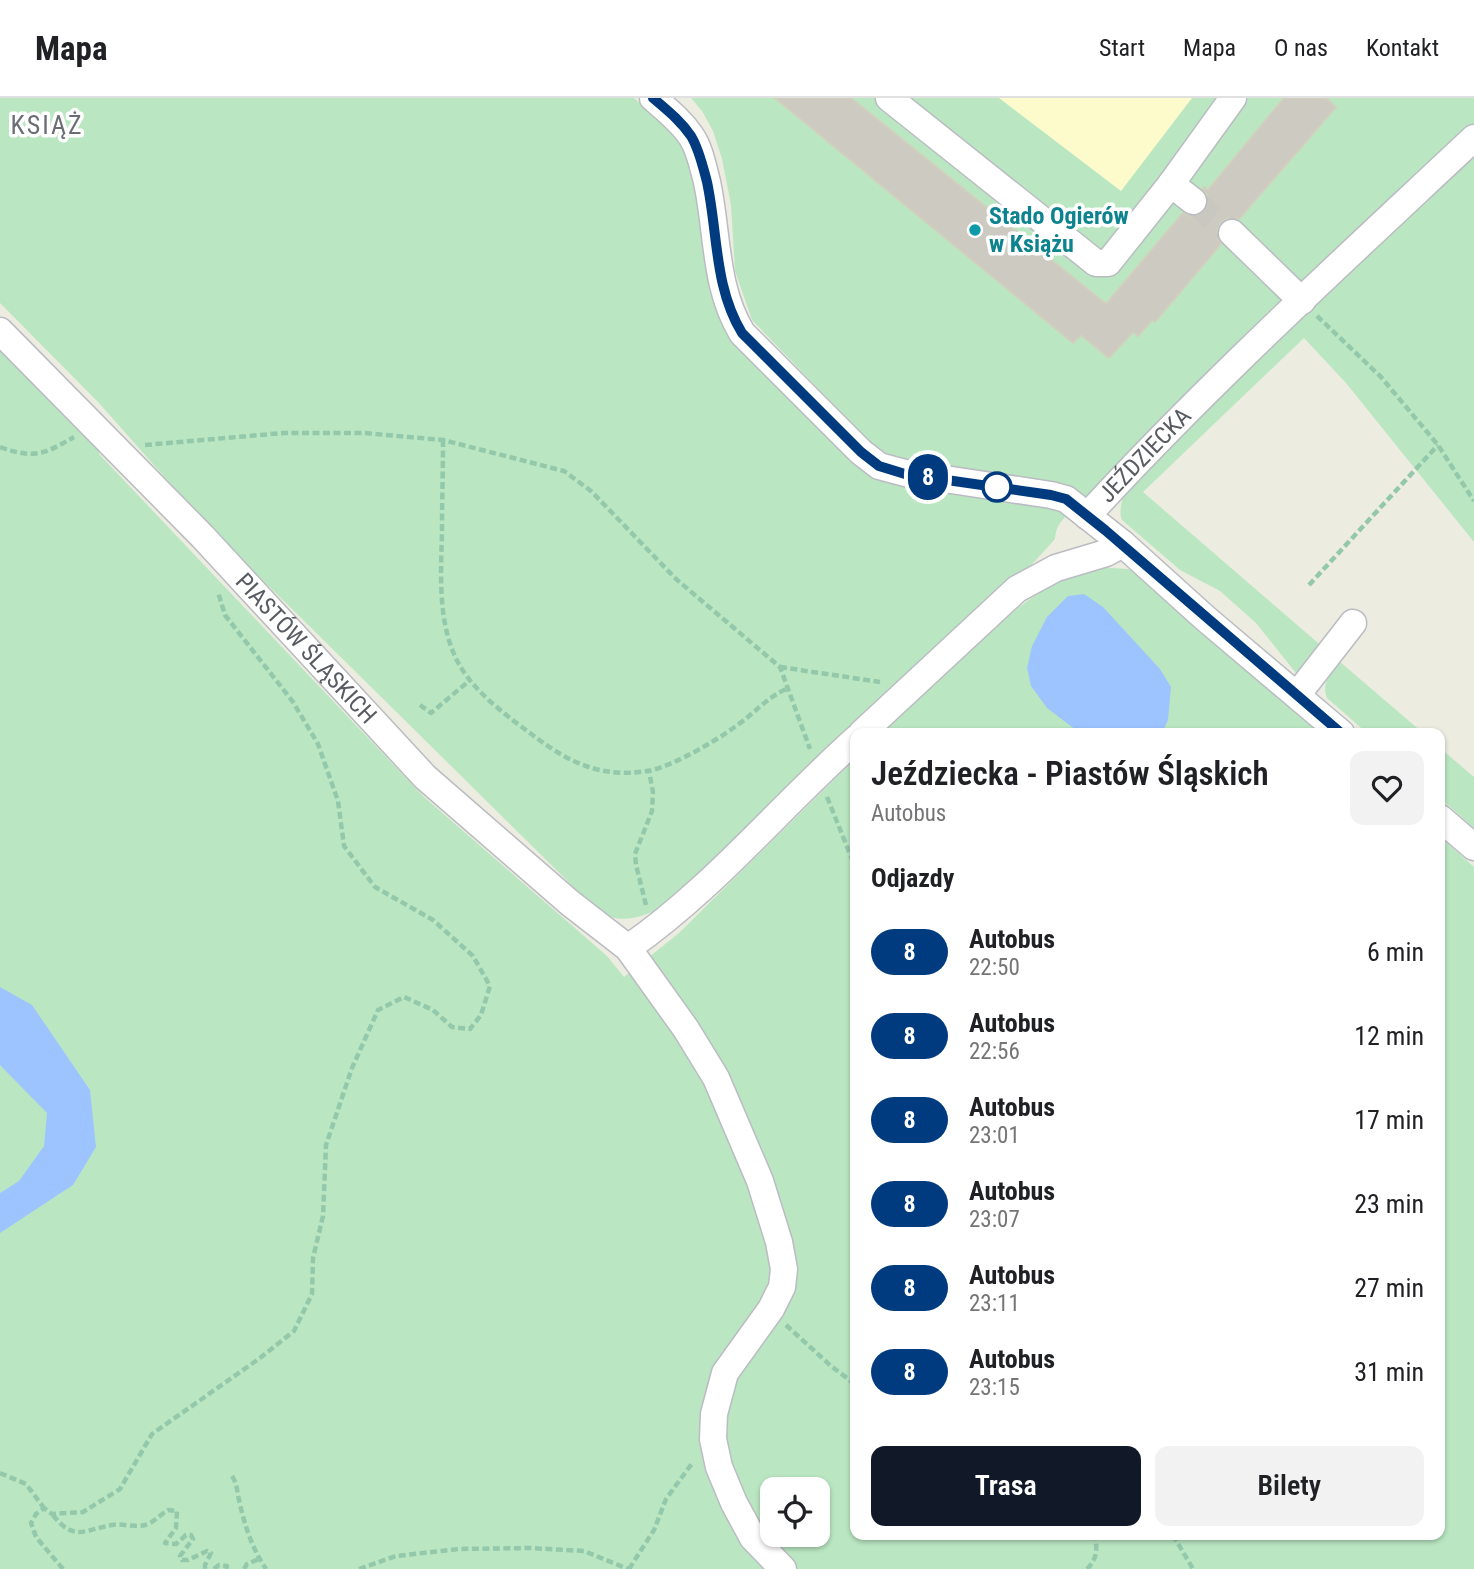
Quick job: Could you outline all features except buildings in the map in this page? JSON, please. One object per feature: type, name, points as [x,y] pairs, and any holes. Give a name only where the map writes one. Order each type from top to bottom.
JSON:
[{"type":"street","name":"JEŹDZIECKA","points":[[653,98],[677,118],[692,138],[702,163],[710,196],[724,297],[730,314],[742,333],[861,452],[879,466],[905,474],[1066,499],[1087,516],[1118,481],[1302,300],[1474,138]]},
{"type":"street","points":[[889,98],[1096,263],[1108,263],[1171,184],[1233,98]]},
{"type":"street","points":[[1171,184],[1193,201]]},
{"type":"street","points":[[1232,233],[1302,300]]},
{"type":"street","name":"PIASTÓW ŚLĄSKICH","points":[[0,331],[203,537],[425,777],[570,902],[628,948],[686,1029],[716,1078],[760,1181],[779,1242],[784,1269],[782,1287],[771,1309],[725,1373],[714,1414],[713,1439],[719,1467],[734,1503],[753,1538],[783,1569]]},
{"type":"street","points":[[1087,516],[1335,728]]},
{"type":"street","points":[[868,728],[1017,589],[1056,568],[1106,553],[1123,544]]},
{"type":"street","points":[[1297,695],[1353,623]]},
{"type":"street","points":[[628,948],[654,930],[699,891],[850,744]]},
{"type":"street","points":[[1445,822],[1474,847]]},
{"type":"path","points":[[1302,300],[1381,377],[1438,445],[1474,501]]},
{"type":"path","points":[[0,447],[23,455],[40,455],[50,452],[92,426]]},
{"type":"path","points":[[121,453],[143,446],[283,433],[364,433],[443,440],[564,471],[591,491],[676,579],[780,667],[850,854]]},
{"type":"path","points":[[443,440],[441,589],[451,645],[460,666],[470,680],[511,717],[563,757],[604,772],[649,771],[706,745],[750,716],[767,698],[788,688]]},
{"type":"path","points":[[1309,585],[1438,445]]},
{"type":"path","points":[[52,1514],[83,1512],[120,1489],[152,1434],[294,1331],[312,1294],[313,1258],[323,1216],[326,1145],[352,1068],[378,1010],[404,997],[433,1010],[452,1027],[470,1029],[481,1015],[490,986],[473,956],[433,920],[375,887],[344,846],[338,801],[318,744],[293,702],[225,615],[218,589]]},
{"type":"path","points":[[780,667],[913,687]]},
{"type":"path","points":[[420,705],[431,713],[470,680]]},
{"type":"path","points":[[649,771],[653,792],[652,811],[638,844],[636,866],[647,914],[654,930]]},
{"type":"path","points":[[771,1309],[811,1349],[850,1380]]},
{"type":"path","points":[[359,1569],[396,1556],[459,1549],[530,1548],[584,1551],[629,1569],[654,1530],[666,1499],[713,1439]]},
{"type":"path","points":[[0,1473],[26,1484],[62,1527],[73,1532],[113,1525],[146,1525],[168,1510],[177,1511],[176,1528],[165,1543],[176,1544],[186,1535],[191,1535],[193,1539],[180,1556],[182,1560],[188,1560],[207,1551],[211,1553],[205,1569]]},
{"type":"path","points":[[232,1476],[237,1484],[249,1536],[266,1569]]},
{"type":"path","points":[[44,1508],[36,1514],[31,1523],[36,1537],[64,1569]]},
{"type":"path","points":[[1087,1569],[1097,1551],[1096,1540]]},
{"type":"path","points":[[1176,1540],[1192,1569]]},
{"type":"path","points":[[244,1569],[247,1564],[259,1559]]},
{"type":"path","points":[[214,1569],[219,1565],[227,1566],[226,1569]]},
{"type":"green space","points":[[0,98],[634,98],[677,136],[690,157],[714,293],[861,464],[1045,503],[1071,512],[1060,524],[1055,539],[1036,560],[856,728],[850,728],[850,734],[668,904],[634,918],[617,918],[599,912],[206,524],[99,403],[0,303]]},
{"type":"green space","points":[[691,98],[1474,98],[1474,126],[1090,502],[914,467],[881,454],[752,320],[735,271],[731,205],[722,159],[713,131]]},
{"type":"green space","points":[[1474,151],[1474,542],[1346,383],[1304,338],[1143,492],[1325,649],[1304,672],[1296,673],[1256,623],[1220,591],[1180,570],[1122,520],[1124,495],[1127,487]]},
{"type":"green space","points":[[0,344],[98,444],[99,454],[424,797],[607,956],[624,977],[679,933],[850,764],[850,1540],[1445,1540],[1445,841],[1474,867],[1474,1569],[0,1569]]},
{"type":"green space","points":[[1096,567],[1137,572],[1317,728],[887,728],[994,628],[1041,592],[1076,573]]},
{"type":"green space","points":[[1339,661],[1417,728],[1361,728],[1327,698],[1325,687]]},
{"type":"green space","points":[[1445,752],[1474,777],[1474,828],[1445,802]]},
{"type":"sand","points":[[999,98],[1192,98],[1121,191]]},
{"type":"water","points":[[1084,594],[1103,607],[1160,669],[1171,687],[1168,720],[1164,728],[1073,728],[1047,708],[1031,686],[1027,668],[1032,646],[1047,617],[1068,596]]},
{"type":"water","points":[[0,987],[32,1005],[90,1090],[96,1147],[73,1185],[0,1233],[0,1193],[19,1181],[44,1146],[47,1113],[0,1065]]},
{"type":"tunnel","points":[[1193,201],[1232,233]]},
{"type":"bus line","name":"8","points":[[653,98],[677,118],[692,138],[702,163],[710,196],[724,297],[730,314],[742,333],[861,452],[879,466],[905,474],[1066,499],[1123,544],[1205,618],[1335,728]]},
{"type":"place","name":"Stado Ogierów w Książu","points":[[975,230]]},
{"type":"district","name":"KSIĄŻ","points":[[47,125]]}]
